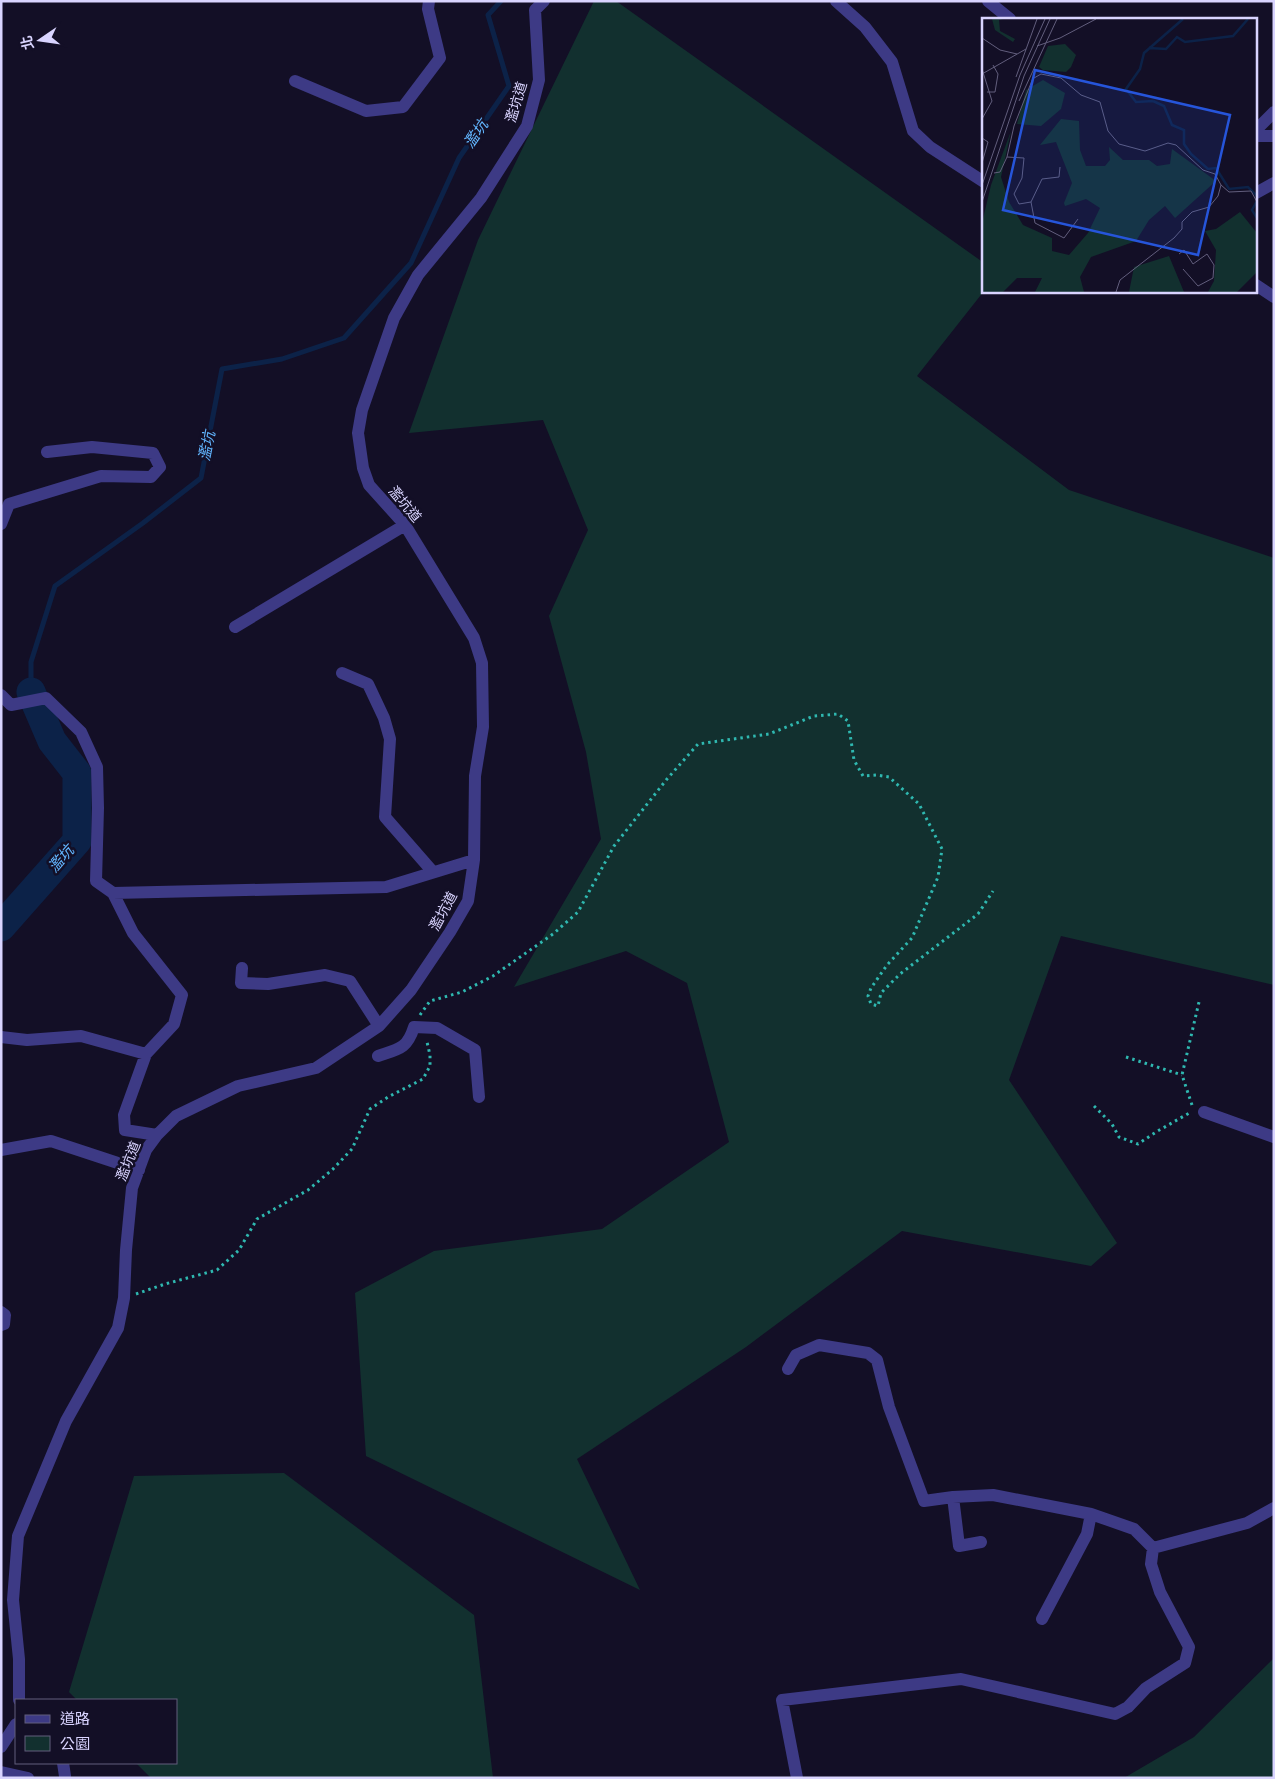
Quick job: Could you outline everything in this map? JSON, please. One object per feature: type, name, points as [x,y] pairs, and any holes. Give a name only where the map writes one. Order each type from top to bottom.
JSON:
[{"type":"street","points":[[295,81],[366,111],[403,107],[440,58],[428,9],[429,1]]},
{"type":"street","points":[[836,1],[865,27],[892,62],[913,131],[930,147],[982,181]]},
{"type":"street","points":[[988,1],[1009,18]]},
{"type":"street","name":"濫坑道","points":[[19,1699],[19,1659],[13,1600],[18,1536],[66,1421],[118,1328],[124,1298],[132,1188],[146,1150],[156,1135],[176,1116],[238,1086],[316,1068],[379,1026],[411,990],[450,932],[468,901],[474,860],[475,776],[484,727],[482,663],[474,638],[405,525],[369,485],[363,468],[358,434],[362,410],[394,318],[418,275],[481,198],[528,126],[539,80],[537,4]]},
{"type":"street","points":[[1274,112],[1258,128],[1259,136],[1274,136]]},
{"type":"street","points":[[1258,191],[1274,183]]},
{"type":"street","points":[[1258,286],[1274,298]]},
{"type":"street","points":[[1,524],[9,504],[101,476],[151,477],[160,467],[153,452],[92,447],[47,452]]},
{"type":"street","points":[[235,627],[405,525]]},
{"type":"street","points":[[342,673],[368,684],[384,718],[390,739],[385,817],[433,872]]},
{"type":"street","points":[[1,695],[11,705],[46,698],[81,732],[97,767],[96,881],[113,893],[133,933],[182,995],[174,1024],[146,1054],[124,1115],[125,1130],[156,1135]]},
{"type":"street","points":[[113,893],[386,887],[474,860]]},
{"type":"street","points":[[242,968],[241,983],[268,984],[324,975],[350,981],[379,1026]]},
{"type":"street","points":[[378,1056],[402,1048],[410,1040],[414,1027],[437,1028],[475,1050],[479,1097]]},
{"type":"street","points":[[1,1038],[27,1040],[81,1036],[146,1054]]},
{"type":"street","points":[[1204,1112],[1274,1137]]},
{"type":"street","points":[[1,1150],[51,1141],[139,1170]]},
{"type":"street","points":[[1,1312],[5,1315],[4,1324],[1,1325]]},
{"type":"street","points":[[788,1369],[796,1355],[819,1345],[868,1353],[877,1360],[889,1407],[924,1501],[993,1495],[1091,1514],[1134,1529],[1153,1548]]},
{"type":"street","points":[[953,1497],[959,1546],[981,1542]]},
{"type":"street","points":[[1153,1548],[1247,1523],[1274,1508]]},
{"type":"street","points":[[1042,1619],[1086,1534],[1091,1514]]},
{"type":"street","points":[[797,1778],[782,1700],[961,1679],[1115,1714],[1128,1707],[1146,1688],[1185,1663],[1189,1647],[1160,1592],[1151,1564],[1153,1548]]},
{"type":"street","points":[[1,1747],[15,1726]]},
{"type":"street","points":[[63,1764],[65,1776]]},
{"type":"street","points":[[1,1772],[28,1778]]},
{"type":"path","points":[[124,1298],[165,1284],[217,1270],[239,1250],[257,1219],[308,1190],[333,1169],[352,1149],[370,1109],[388,1097],[423,1079],[430,1066],[430,1055],[426,1038],[414,1027],[420,1014],[430,1001],[462,992],[493,976],[553,934],[578,912],[614,846],[667,778],[698,744],[769,734],[814,716],[838,714],[848,721],[854,760],[864,776],[877,775],[889,777],[919,804],[942,849],[938,876],[912,938],[887,966],[871,988],[868,996],[871,1004],[878,1006],[881,993],[900,974],[978,914],[993,891]]},
{"type":"path","points":[[1094,1106],[1112,1124],[1119,1137],[1138,1144],[1194,1111],[1182,1075],[1199,1002]]},
{"type":"path","points":[[1126,1057],[1182,1075]]},
{"type":"green space","points":[[594,1],[616,1],[982,262],[983,292],[917,376],[1069,490],[1274,558],[1274,985],[1061,936],[1009,1080],[1117,1243],[1091,1266],[902,1231],[746,1347],[577,1459],[640,1590],[366,1456],[355,1293],[434,1251],[602,1229],[729,1142],[687,983],[626,951],[514,987],[601,839],[586,752],[549,616],[588,530],[543,420],[409,433],[478,240]]},
{"type":"green space","points":[[284,1473],[474,1615],[493,1778],[151,1778],[137,1764],[178,1764],[178,1699],[76,1699],[69,1692],[134,1476]]},
{"type":"green space","points":[[1274,1658],[1274,1778],[1124,1778],[1194,1737]]},
{"type":"waterway","name":"濫坑","points":[[31,692],[31,662],[55,586],[143,523],[201,478],[222,369],[282,359],[344,338],[411,263],[459,158],[509,86],[488,15],[501,1]]},
{"type":"waterway","name":"濫坑","points":[[1,927],[77,841],[77,773],[52,741],[31,692]]}]
